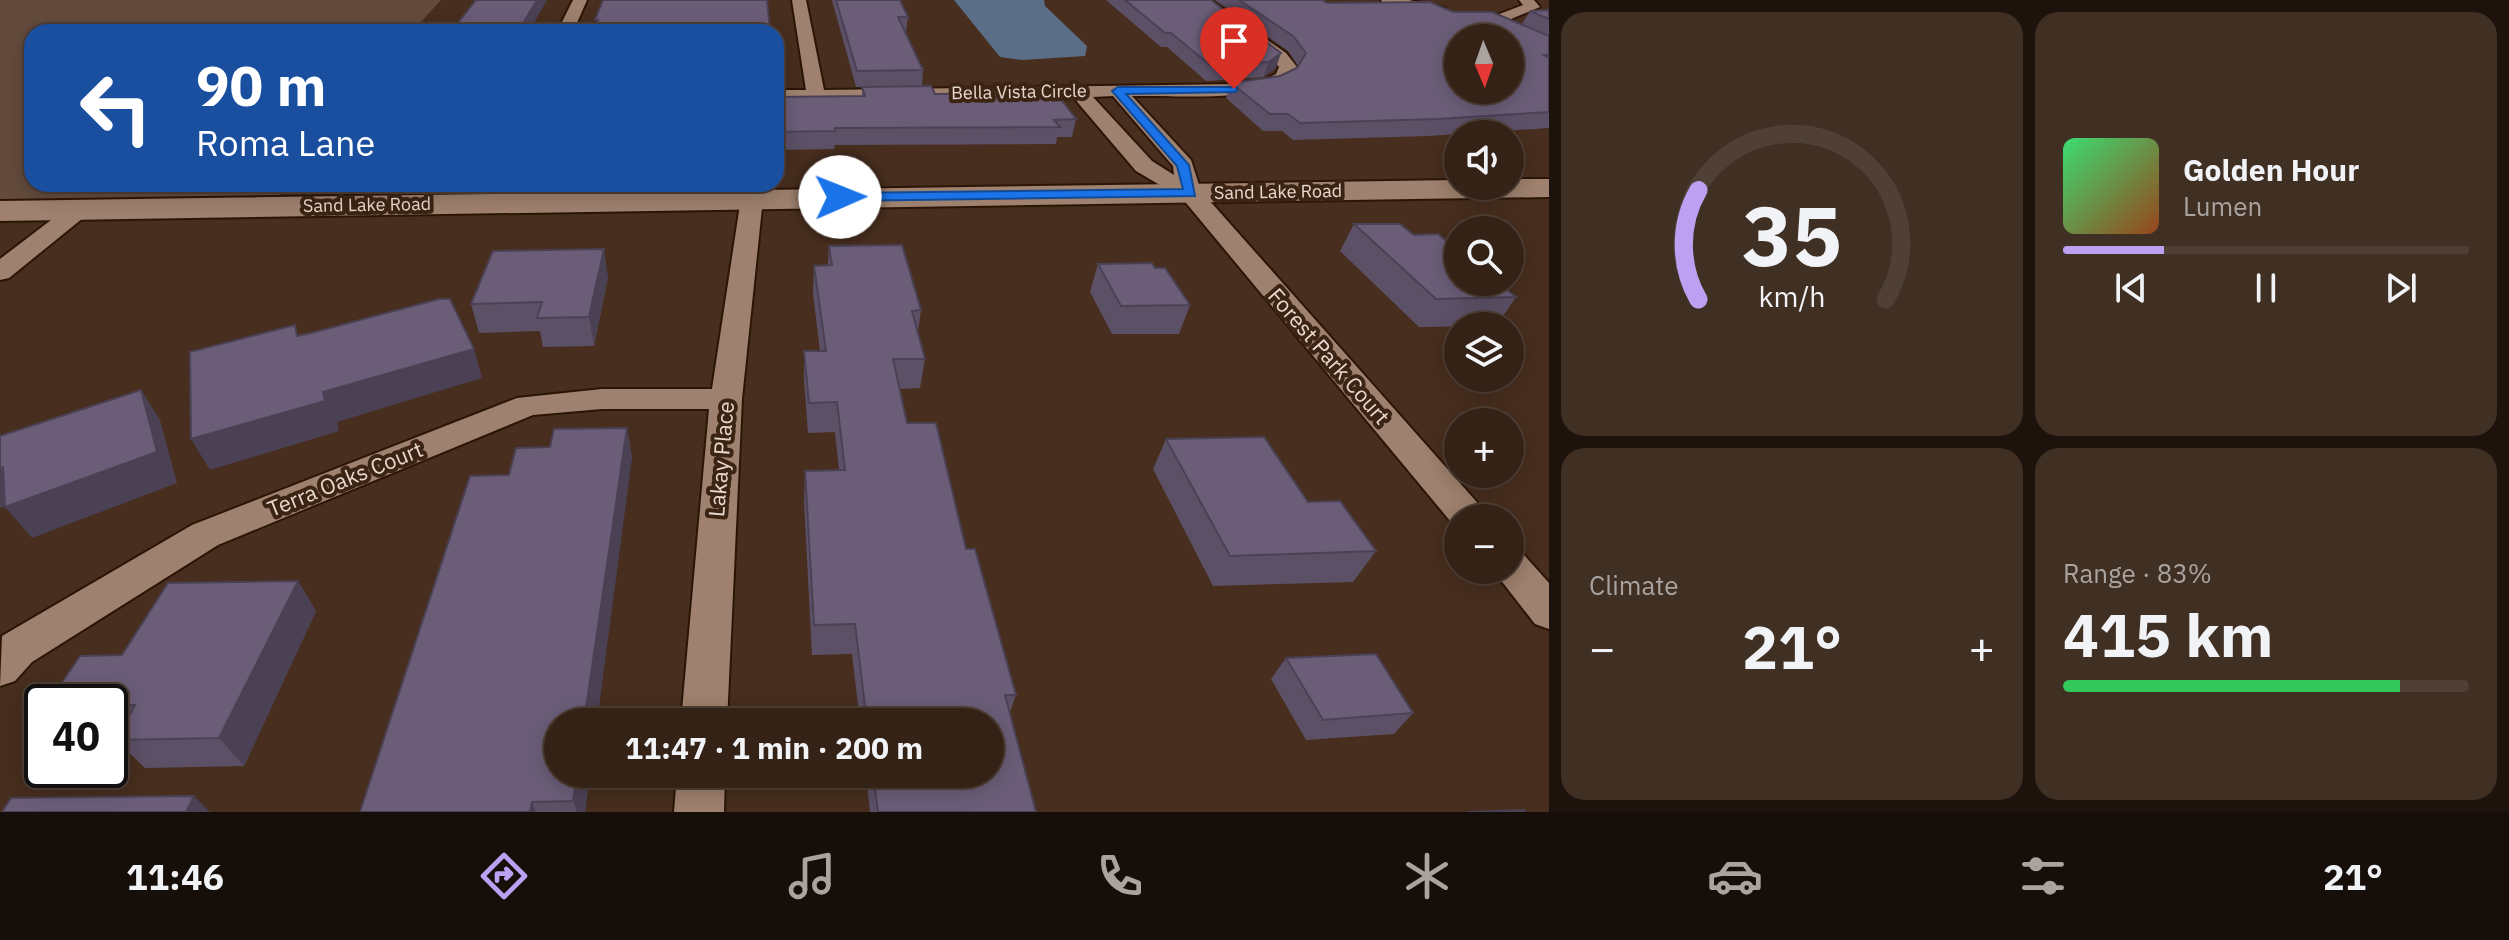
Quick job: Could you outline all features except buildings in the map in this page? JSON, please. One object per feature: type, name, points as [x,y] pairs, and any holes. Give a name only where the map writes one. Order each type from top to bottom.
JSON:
[{"type":"street","points":[[569,24],[580,0]]},
{"type":"street","points":[[799,0],[816,95]]},
{"type":"street","name":"Bella Vista Circle","points":[[784,96],[1234,89],[1268,85],[1284,77],[1288,67],[1280,57],[1201,0]]},
{"type":"street","points":[[1388,0],[1501,24]]},
{"type":"street","points":[[1494,21],[1533,7],[1526,0]]},
{"type":"street","points":[[1078,91],[1144,166],[1190,193]]},
{"type":"street","points":[[1118,91],[1183,165],[1190,193]]},
{"type":"street","points":[[1110,128],[1150,127]]},
{"type":"street","name":"Sand Lake Road","points":[[0,211],[1549,188]]},
{"type":"street","name":"Forest Park Court","points":[[1190,193],[1457,504]]},
{"type":"street","name":"Lakay Place","points":[[705,708],[726,399],[752,198]]},
{"type":"street","points":[[0,272],[80,209]]},
{"type":"street","name":"Terra Oaks Court","points":[[0,667],[17,649],[205,535],[528,405],[602,399],[726,399]]},
{"type":"street","points":[[1524,583],[1549,612]]},
{"type":"street","points":[[699,812],[700,788]]},
{"type":"shaded area","points":[[0,0],[441,0],[419,24],[24,24],[24,192],[282,192],[276,199],[0,204]]},
{"type":"water","points":[[954,0],[1044,0],[1045,6],[1087,46],[1085,56],[1022,60],[1000,57]]},
{"type":"route","points":[[840,197],[1190,193],[1183,165],[1118,91],[1234,89]]}]
